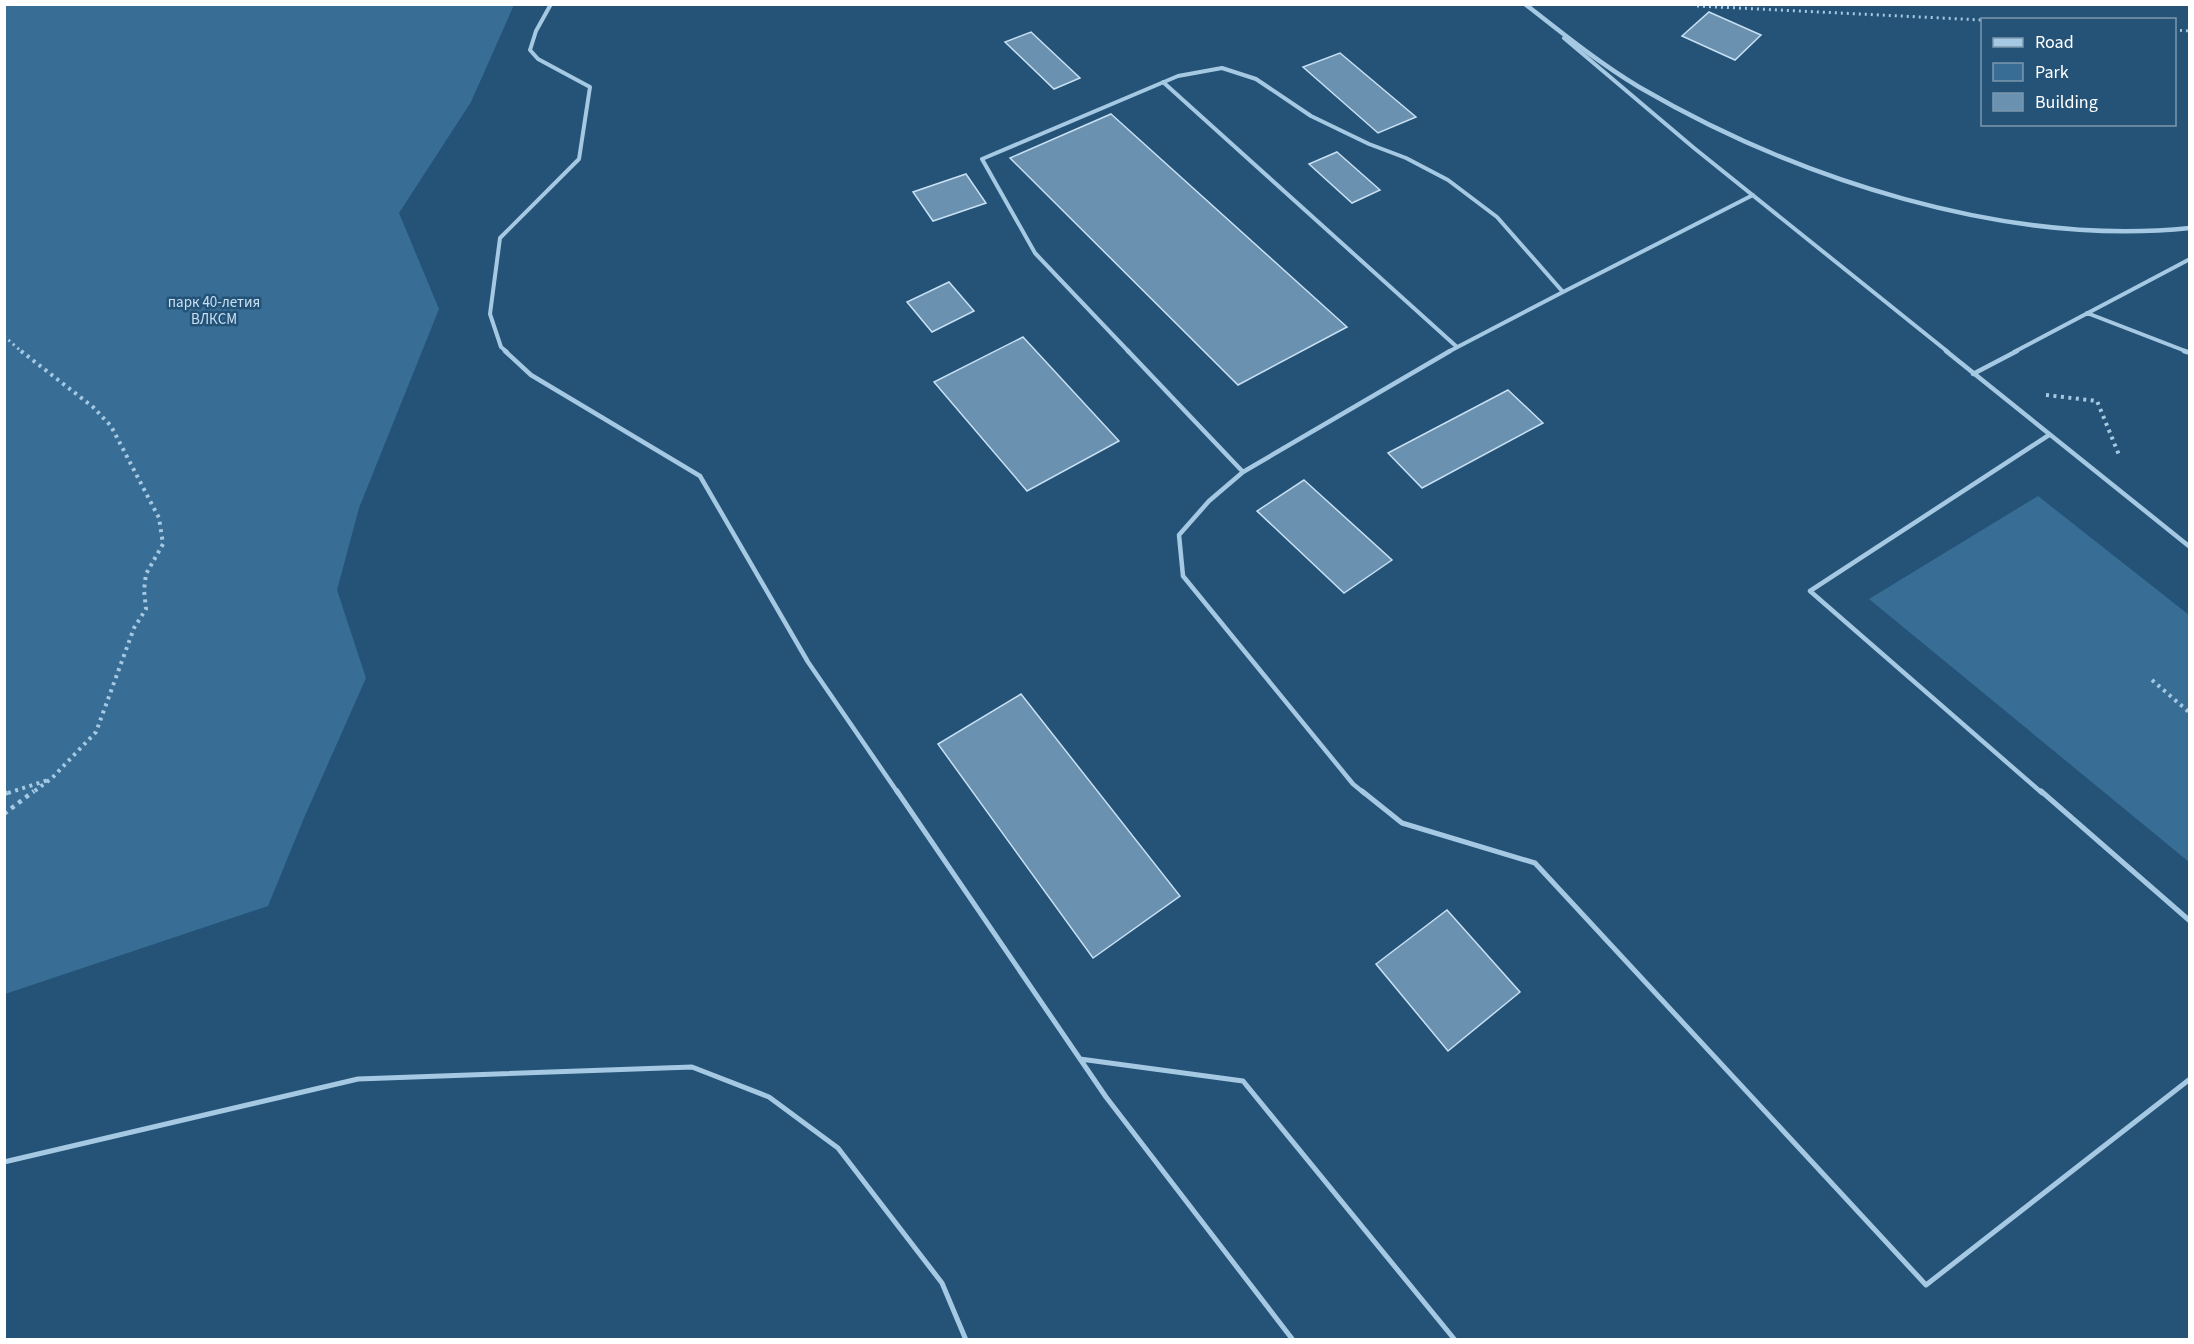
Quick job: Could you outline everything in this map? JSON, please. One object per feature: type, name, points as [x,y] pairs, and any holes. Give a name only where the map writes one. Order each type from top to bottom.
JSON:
[{"type":"street","points":[[1525,4],[1564,38],[1632,84],[1695,119],[1858,188],[1977,217],[2082,231],[2190,228]]},
{"type":"lane","points":[[551,4],[536,31],[531,50],[538,59],[590,87],[589,97],[579,159],[500,238],[490,314],[501,346],[531,375],[700,476],[808,662],[1106,1097],[1293,1340]]},
{"type":"lane","points":[[1564,38],[1973,374],[2190,547]]},
{"type":"lane","points":[[1243,472],[1035,253],[982,159],[1178,76],[1222,68],[1256,79],[1311,116],[1369,144],[1406,158],[1449,180],[1497,217],[1564,293]]},
{"type":"lane","points":[[1163,82],[1457,347]]},
{"type":"lane","points":[[1753,195],[1457,347],[1243,472],[1209,501],[1179,535],[1183,576],[1353,784],[1402,823],[1535,863],[1926,1286],[2190,1079]]},
{"type":"lane","points":[[1973,374],[2190,259]]},
{"type":"lane","points":[[2088,313],[2190,353]]},
{"type":"lane","points":[[2049,435],[1810,591],[2190,921]]},
{"type":"lane","points":[[1080,1059],[1243,1081],[1455,1340]]},
{"type":"lane","points":[[4,1162],[358,1079],[692,1067],[769,1097],[837,1148],[942,1283],[966,1340]]},
{"type":"path","points":[[1697,6],[1981,20]]},
{"type":"path","points":[[4,336],[31,360],[93,407],[111,426],[159,518],[163,544],[148,565],[142,588],[146,609],[134,628],[96,732],[52,778],[4,814]]},
{"type":"path","points":[[2152,680],[2190,713]]},
{"type":"path","points":[[4,794],[52,778]]},
{"type":"green space","name":"парк 40-летия ВЛКСМ","points":[[4,5],[514,5],[471,102],[399,213],[439,309],[359,508],[337,590],[366,678],[268,906],[5,994]]},
{"type":"green space","points":[[2038,496],[2189,615],[2189,862],[1869,599]]},
{"type":"building","points":[[1709,12],[1761,35],[1735,60],[1682,36]]},
{"type":"building","points":[[1031,32],[1080,78],[1054,89],[1005,42]]},
{"type":"building","points":[[1340,53],[1416,117],[1378,133],[1303,67]]},
{"type":"building","points":[[1111,114],[1347,327],[1238,385],[1010,158]]},
{"type":"building","points":[[1337,152],[1380,190],[1352,203],[1309,164]]},
{"type":"building","points":[[966,174],[986,203],[933,221],[913,192]]},
{"type":"building","points":[[949,282],[974,311],[932,332],[907,302]]},
{"type":"building","points":[[1023,337],[1119,441],[1027,491],[934,382]]},
{"type":"building","points":[[1508,390],[1543,423],[1422,488],[1388,453]]},
{"type":"building","points":[[1304,480],[1392,560],[1344,593],[1257,511]]},
{"type":"building","points":[[1021,694],[1180,896],[1093,958],[938,744]]},
{"type":"building","points":[[1447,910],[1520,992],[1448,1051],[1376,964]]}]
